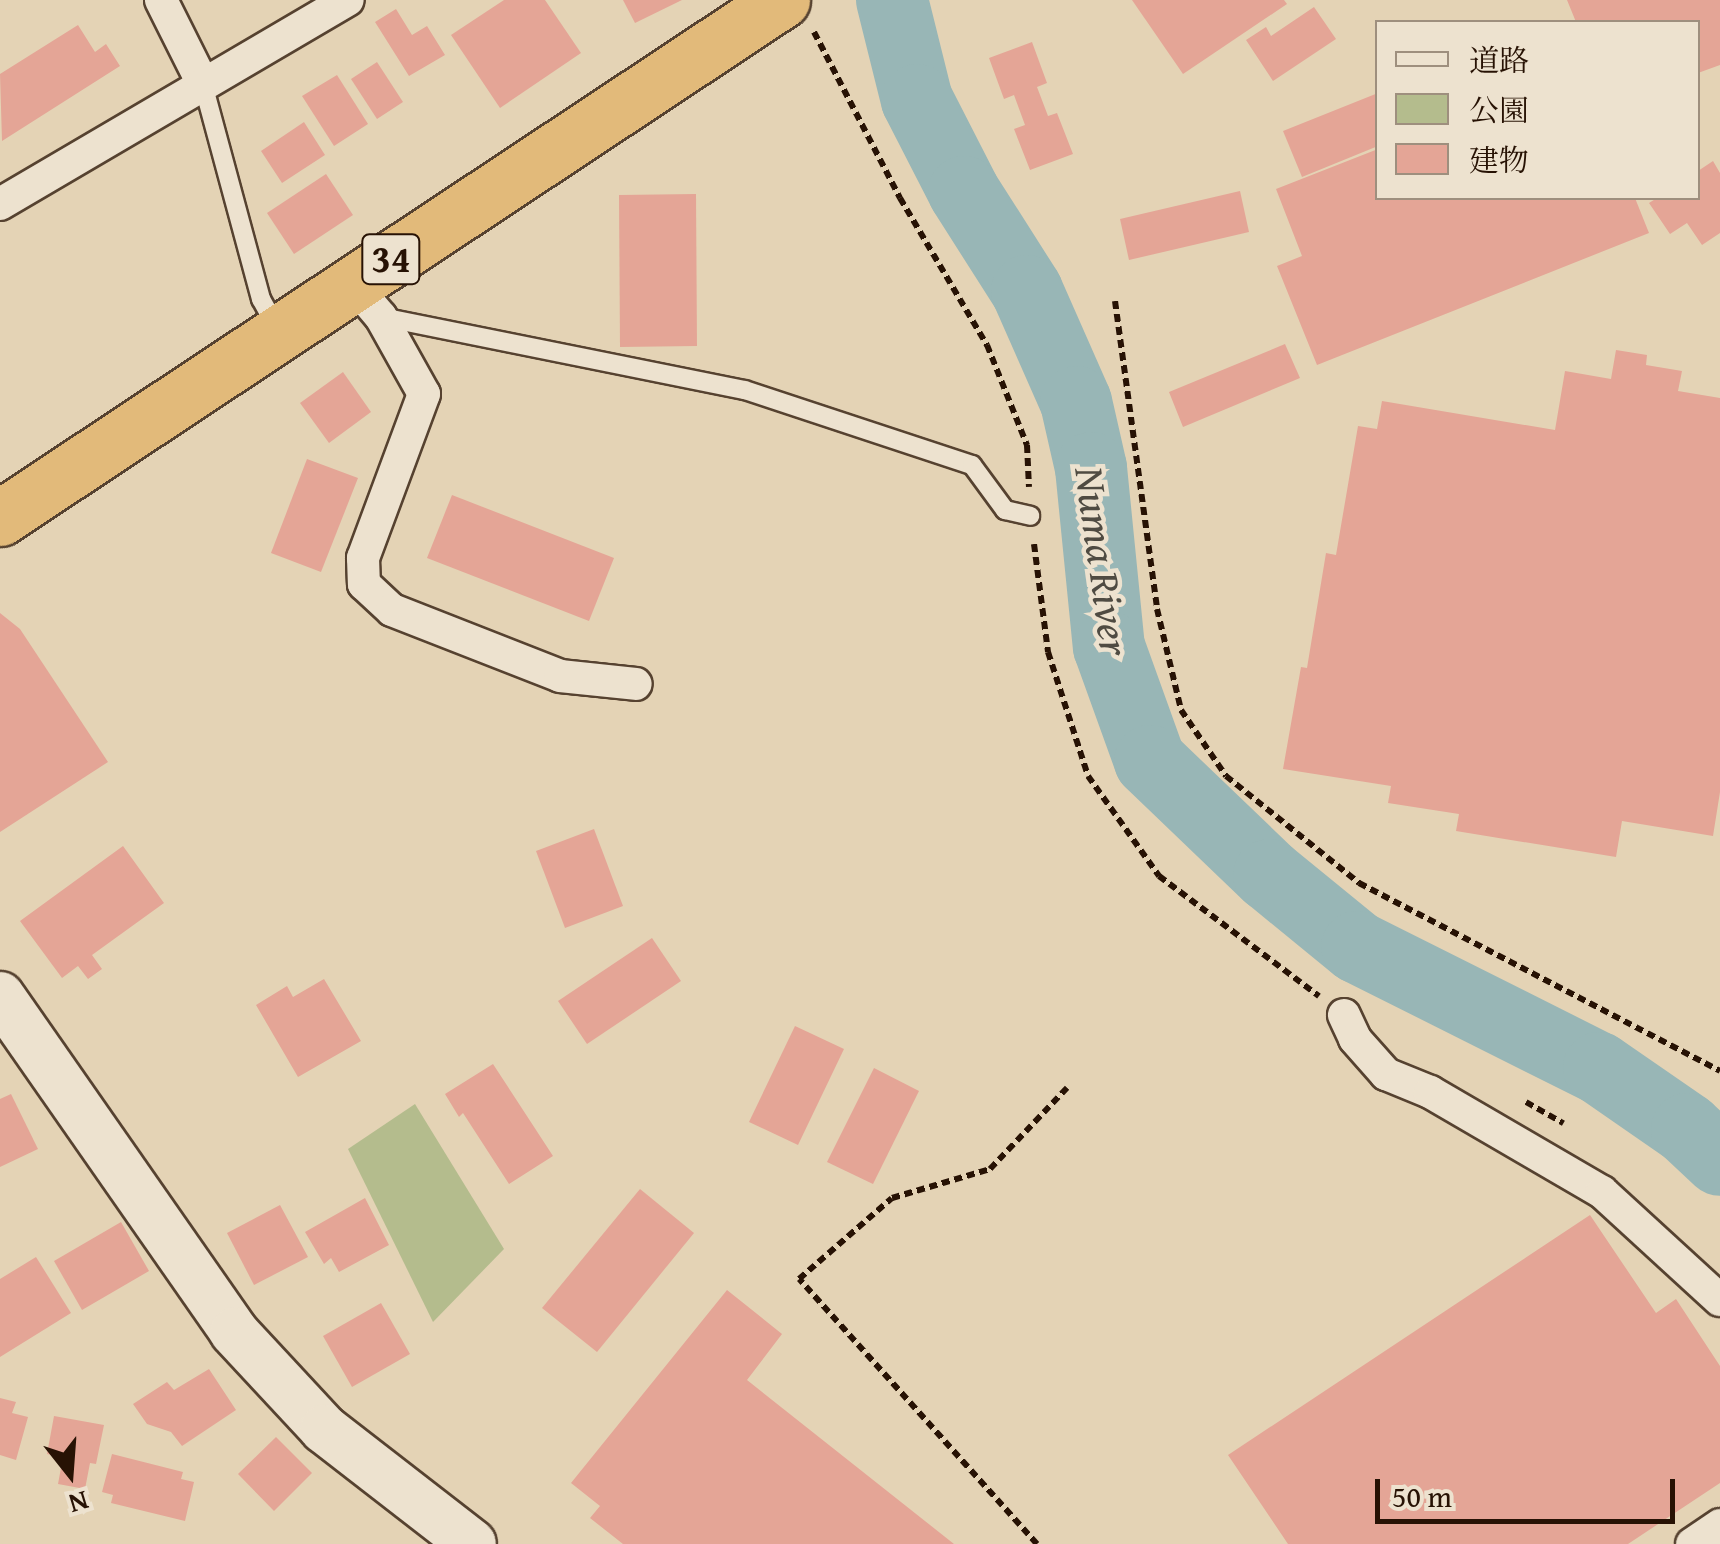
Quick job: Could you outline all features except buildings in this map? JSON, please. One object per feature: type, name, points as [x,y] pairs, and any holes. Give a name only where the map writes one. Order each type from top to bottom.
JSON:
[{"type":"highway","name":"34","points":[[0,518],[280,333],[367,300],[797,14]]},
{"type":"street","points":[[161,0],[203,84]]},
{"type":"street","points":[[0,204],[348,0]]},
{"type":"street","points":[[367,300],[424,394],[363,558],[364,584],[392,610],[560,676],[636,684]]},
{"type":"street","points":[[0,996],[234,1332],[324,1429],[472,1544]]},
{"type":"street","points":[[1344,1014],[1355,1039],[1386,1074],[1430,1092],[1602,1192],[1720,1300]]},
{"type":"street","points":[[1692,1544],[1720,1525]]},
{"type":"lane","points":[[203,84],[261,299],[280,333]]},
{"type":"lane","points":[[367,300],[746,390],[972,465],[1005,510],[1030,516]]},
{"type":"path","points":[[797,14],[987,345],[1027,445],[1030,516],[1048,652],[1088,776],[1159,876],[1344,1014]]},
{"type":"path","points":[[1115,301],[1157,608],[1176,693],[1180,710],[1226,776],[1358,883],[1720,1071]]},
{"type":"path","points":[[1037,1544],[800,1279],[892,1198],[990,1169],[1067,1088]]},
{"type":"path","points":[[1511,1094],[1577,1133]]},
{"type":"green space","points":[[415,1104],[504,1249],[433,1322],[348,1149]]},
{"type":"waterway","name":"Numa River","points":[[892,0],[917,100],[964,192],[1027,291],[1076,402],[1091,468],[1109,647],[1150,761],[1269,875],[1357,947],[1599,1068],[1687,1129],[1720,1160]]}]
